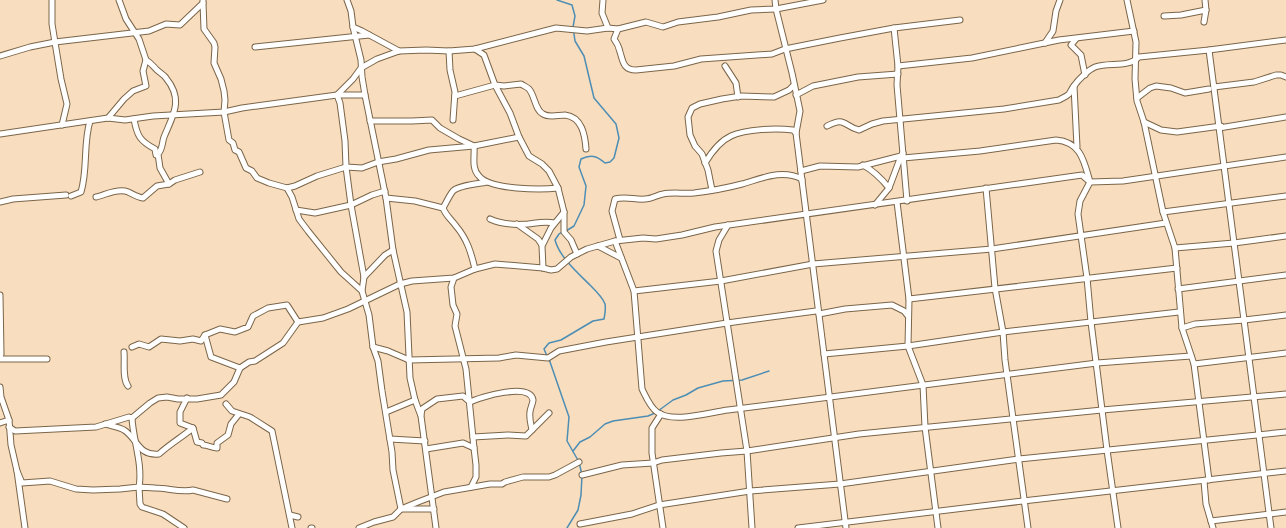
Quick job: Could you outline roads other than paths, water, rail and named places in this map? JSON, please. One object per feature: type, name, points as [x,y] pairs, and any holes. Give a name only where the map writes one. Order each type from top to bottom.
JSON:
[{"type":"street","points":[[52,0],[52,24],[61,79],[67,104],[62,124]]},
{"type":"street","points":[[108,118],[133,91],[146,87],[143,71],[146,60],[136,33],[126,19],[119,0]]},
{"type":"street","points":[[347,0],[361,60],[365,95],[386,198],[393,250],[407,312],[410,378],[415,400],[421,416],[436,528]]},
{"type":"street","points":[[603,0],[602,13],[608,28]]},
{"type":"street","points":[[776,0],[776,9],[800,111],[796,133],[846,528]]},
{"type":"street","points":[[337,95],[353,79],[361,68],[377,59],[399,51],[449,51],[475,49],[556,28],[587,31],[608,28],[618,29],[646,22],[663,27],[678,22],[718,17],[751,10],[776,9],[823,0]]},
{"type":"street","points":[[1044,43],[1053,31],[1056,11],[1060,0]]},
{"type":"street","points":[[1127,0],[1136,42],[1135,79],[1137,98],[1144,122],[1163,212],[1175,248],[1179,312],[1182,328],[1194,364],[1204,440],[1206,504],[1213,528]]},
{"type":"street","points":[[1204,22],[1206,10],[1205,0]]},
{"type":"street","points":[[0,56],[30,47],[55,42],[149,31],[166,24],[180,25],[203,1]]},
{"type":"street","points":[[203,1],[204,29],[216,47],[214,63],[224,90],[224,112],[229,140],[239,152],[246,168],[252,171],[257,178],[287,188],[317,176],[346,168],[362,168],[378,162],[396,159],[429,150],[474,146],[519,137]]},
{"type":"street","points":[[1164,16],[1181,15],[1206,10]]},
{"type":"street","points":[[618,29],[614,39],[619,46],[623,64],[630,70],[659,68],[701,59],[772,54],[785,49],[894,28],[960,20]]},
{"type":"street","points":[[353,27],[399,51]]},
{"type":"street","points":[[894,28],[898,66],[897,85],[902,156],[907,201]]},
{"type":"street","points":[[898,66],[972,58],[1044,43],[1134,31]]},
{"type":"street","points":[[255,47],[369,34]]},
{"type":"street","points":[[1076,39],[1071,45],[1081,55],[1085,75]]},
{"type":"street","points":[[827,126],[839,121],[846,122],[852,128],[859,130],[872,124],[900,118],[1004,109],[1059,100],[1070,93],[1074,85],[1095,67],[1109,64],[1124,64],[1136,61],[1139,57],[1210,50],[1286,40]]},
{"type":"street","points":[[475,49],[484,55],[495,85],[510,113],[519,137],[529,156],[542,164],[549,171],[558,188],[564,212],[564,232],[571,240],[577,254]]},
{"type":"street","points":[[1210,50],[1212,88],[1220,127],[1228,203],[1271,528]]},
{"type":"street","points":[[449,51],[449,63],[454,83],[455,96],[453,120]]},
{"type":"street","points":[[146,60],[152,63],[165,77],[172,87],[176,97],[174,115],[164,136],[161,152],[158,154],[160,168],[169,184]]},
{"type":"street","points":[[724,66],[736,83],[738,97]]},
{"type":"street","points":[[796,95],[813,86],[858,77],[898,74]]},
{"type":"street","points":[[1137,98],[1150,88],[1156,86],[1171,88],[1185,93],[1254,82],[1276,75],[1286,77]]},
{"type":"street","points":[[455,96],[495,85],[504,86],[521,84],[529,89],[538,109],[543,114],[554,116],[565,115],[574,118],[583,130],[586,149]]},
{"type":"street","points":[[712,190],[702,154],[695,146],[690,135],[688,117],[692,108],[700,104],[722,99],[738,97],[774,97],[789,90],[794,85]]},
{"type":"street","points":[[1074,85],[1076,98],[1075,119],[1077,147],[1085,164],[1090,182],[1080,201],[1078,214],[1118,528]]},
{"type":"street","points":[[337,95],[340,103],[345,141],[346,168],[351,205],[364,277],[362,291],[370,315],[373,347],[378,361],[390,439],[393,470],[402,509]]},
{"type":"street","points":[[0,134],[108,118],[134,120],[174,115],[224,112],[242,108],[337,95],[365,95]]},
{"type":"street","points":[[1144,122],[1161,130],[1178,132],[1286,117]]},
{"type":"street","points":[[134,120],[139,138],[144,143],[155,149],[156,155]]},
{"type":"street","points":[[370,121],[432,120],[459,140],[474,146]]},
{"type":"street","points":[[0,202],[13,199],[69,196],[81,192],[84,181],[86,141],[90,121]]},
{"type":"street","points":[[705,163],[718,146],[730,136],[747,132],[779,129],[793,130],[796,133]]},
{"type":"street","points":[[801,171],[820,166],[848,167],[863,165],[902,156],[980,151],[1056,140],[1065,140],[1077,147]]},
{"type":"street","points":[[474,146],[473,162],[478,176],[487,182],[525,189],[542,190],[558,188]]},
{"type":"street","points":[[875,205],[889,188],[902,156]]},
{"type":"street","points":[[9,427],[15,431],[96,427],[129,417],[132,418],[158,398],[167,397],[178,399],[197,399],[221,395],[234,382],[240,368],[255,361],[283,343],[298,322],[323,318],[348,309],[400,284],[424,280],[454,278],[475,269],[495,264],[551,270],[557,269],[577,254],[617,241],[656,238],[728,225],[907,201],[986,188],[1082,175],[1090,182],[1123,181],[1286,157]]},
{"type":"street","points":[[863,165],[874,171],[889,188]]},
{"type":"street","points":[[96,198],[112,192],[126,191],[133,196],[143,198],[158,186],[169,184],[175,180],[200,172]]},
{"type":"street","points":[[803,186],[802,179],[793,174],[785,174],[774,175],[693,193],[663,194],[646,199],[625,197],[615,199],[612,211],[617,241],[621,258],[634,291],[642,389],[646,399],[657,412],[666,416],[690,416],[740,408],[830,398],[1097,363],[1191,356]]},
{"type":"street","points":[[442,208],[453,191],[466,186],[487,182]]},
{"type":"street","points":[[287,188],[299,219],[308,232],[341,272],[362,291]]},
{"type":"street","points":[[986,188],[995,288],[1003,332],[1023,501],[1028,528]]},
{"type":"street","points":[[296,210],[315,213],[351,205],[384,191]]},
{"type":"street","points":[[1163,212],[1286,196]]},
{"type":"street","points":[[386,198],[415,201],[442,208],[446,216],[456,225],[470,248],[475,269]]},
{"type":"street","points":[[897,202],[909,299],[908,346],[922,385],[938,528]]},
{"type":"street","points":[[543,268],[542,245],[554,223],[564,212]]},
{"type":"street","points":[[490,219],[496,222],[517,224],[554,223]]},
{"type":"street","points":[[634,291],[721,281],[813,264],[992,249],[1082,237],[1166,223]]},
{"type":"street","points":[[517,224],[538,239],[542,245]]},
{"type":"street","points":[[728,225],[719,240],[716,250],[747,451],[752,528]]},
{"type":"street","points":[[1175,248],[1234,243],[1286,236]]},
{"type":"street","points":[[598,246],[621,258]]},
{"type":"street","points":[[364,277],[384,255],[393,250]]},
{"type":"street","points":[[909,299],[1177,268]]},
{"type":"street","points":[[1178,289],[1286,275]]},
{"type":"street","points":[[454,278],[451,287],[453,305],[457,314],[455,326],[464,358],[477,473],[471,487]]},
{"type":"street","points":[[0,295],[0,358],[47,360]]},
{"type":"street","points":[[132,347],[139,344],[150,347],[162,339],[180,341],[192,339],[201,341],[205,335],[220,329],[235,332],[240,331],[248,327],[253,316],[268,308],[287,305],[298,322]]},
{"type":"street","points":[[373,347],[388,351],[409,360],[499,358],[516,355],[548,358],[559,351],[638,337],[727,323],[845,309],[892,305],[904,311],[908,316]]},
{"type":"street","points":[[824,354],[908,346],[1003,332],[1179,312]]},
{"type":"street","points":[[1182,328],[1195,324],[1286,315]]},
{"type":"street","points":[[205,335],[211,357],[240,368]]},
{"type":"street","points":[[124,352],[124,376],[128,386]]},
{"type":"street","points":[[1194,364],[1286,353]]},
{"type":"street","points":[[0,387],[1,397],[9,420],[11,445],[17,471],[25,528]]},
{"type":"street","points":[[470,402],[507,392],[526,392],[530,395],[533,401],[529,418],[532,430]]},
{"type":"street","points":[[582,475],[622,465],[653,463],[692,456],[747,451],[859,434],[1013,418],[1286,394]]},
{"type":"street","points":[[421,416],[422,409],[437,399],[462,396],[470,402]]},
{"type":"street","points":[[188,398],[180,412],[180,423],[193,428]]},
{"type":"street","points":[[386,412],[415,400]]},
{"type":"street","points":[[226,404],[232,411],[250,417],[272,431],[292,528]]},
{"type":"street","points":[[473,437],[508,435],[523,437],[528,435],[549,413]]},
{"type":"street","points":[[193,428],[197,442],[212,448],[217,448],[219,442],[228,435],[232,424],[239,414]]},
{"type":"street","points":[[661,414],[652,428],[653,463],[663,528]]},
{"type":"street","points":[[132,418],[140,482],[140,504],[142,507],[163,514],[184,528]]},
{"type":"street","points":[[0,423],[9,420]]},
{"type":"street","points":[[104,424],[124,430],[136,442],[140,449],[149,453],[159,454],[172,442],[193,428]]},
{"type":"street","points":[[580,524],[632,514],[659,505],[750,491],[840,484],[1018,459],[1286,432]]},
{"type":"street","points":[[390,439],[425,440]]},
{"type":"street","points":[[426,449],[463,443],[474,448]]},
{"type":"street","points":[[359,528],[393,517],[402,509],[444,492],[471,487],[502,484],[523,477],[549,477],[579,462]]},
{"type":"street","points":[[17,471],[22,483],[50,482],[76,489],[93,490],[139,487],[166,488],[176,491],[193,490],[227,499]]},
{"type":"street","points":[[798,528],[1286,471]]},
{"type":"street","points":[[402,509],[434,509]]},
{"type":"street","points":[[1211,521],[1286,512]]},
{"type":"street","points":[[290,515],[298,517]]},
{"type":"waterway","points":[[557,0],[572,5],[575,16],[573,27],[575,41],[584,56],[594,98],[616,124],[619,138],[614,158],[610,162],[605,163],[594,156],[581,159],[579,167],[586,186],[584,205],[574,226],[566,231]]},
{"type":"waterway","points":[[547,356],[544,349],[549,343],[561,340],[593,321],[604,319],[605,312],[605,304],[601,297],[570,265],[557,247],[555,240],[562,232]]},
{"type":"waterway","points":[[549,359],[569,417],[567,441],[579,462],[582,475],[581,495],[578,510],[567,528]]},
{"type":"waterway","points":[[658,411],[673,400],[698,388],[723,381],[742,380],[769,371]]},
{"type":"waterway","points":[[573,451],[580,442],[590,437],[605,424],[613,421],[648,416],[655,413]]}]
